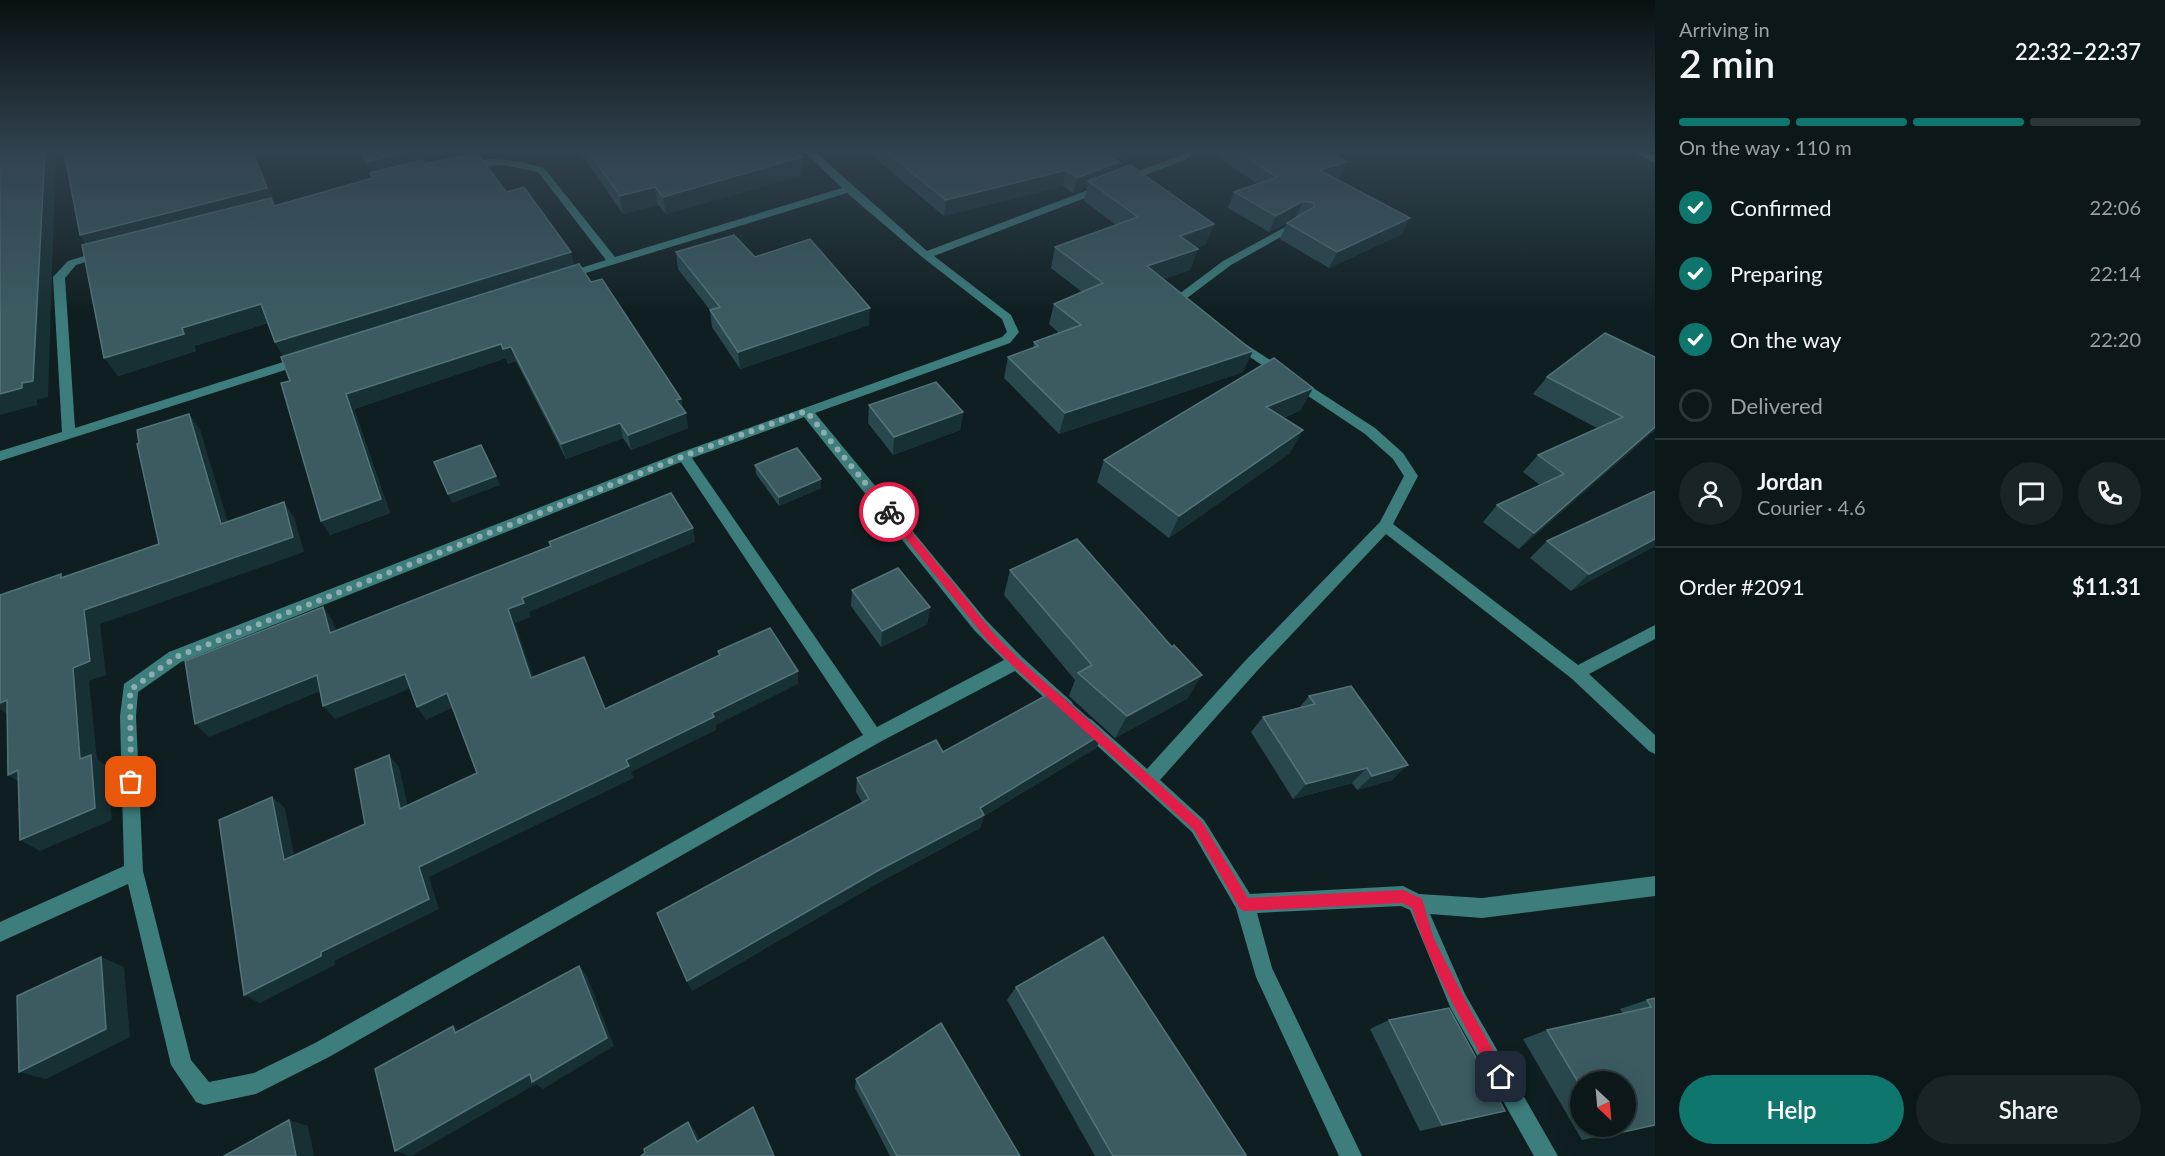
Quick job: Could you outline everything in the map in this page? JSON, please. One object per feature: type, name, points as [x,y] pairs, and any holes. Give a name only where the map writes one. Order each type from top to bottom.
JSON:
[{"type":"street","points":[[569,205],[614,262]]},
{"type":"street","points":[[557,279],[798,205]]},
{"type":"street","points":[[868,205],[926,255],[1006,317],[1013,332],[1006,340],[684,456],[176,657],[130,690],[128,716],[134,871],[182,1065],[204,1094],[256,1083],[322,1050],[874,737],[1016,662]]},
{"type":"street","points":[[926,255],[1057,205]]},
{"type":"street","points":[[1198,318],[1181,297],[1227,263],[1301,221]]},
{"type":"street","points":[[69,434],[59,277],[72,263],[111,251]]},
{"type":"street","points":[[1148,781],[1251,666],[1385,526],[1411,476],[1398,456],[1370,431],[1226,336]]},
{"type":"street","points":[[0,456],[319,355]]},
{"type":"street","points":[[806,411],[855,468],[980,625],[1016,662],[1198,826],[1245,904],[1263,970],[1352,1156]]},
{"type":"street","points":[[684,456],[874,737]]},
{"type":"street","points":[[1385,526],[1577,672],[1655,746]]},
{"type":"street","points":[[1577,672],[1655,631]]},
{"type":"street","points":[[0,932],[134,871]]},
{"type":"street","points":[[1245,904],[1403,896],[1417,904],[1482,908],[1655,886]]},
{"type":"street","points":[[1417,904],[1429,941],[1467,1018],[1546,1156]]},
{"type":"building","points":[[0,205],[42,205],[33,381],[22,383],[22,388],[0,394]]},
{"type":"building","points":[[74,205],[200,205],[80,235]]},
{"type":"building","points":[[243,205],[537,205],[571,252],[275,342],[261,304],[182,328],[184,334],[104,358],[82,245]]},
{"type":"building","points":[[1121,205],[1187,205],[1214,224],[1180,236],[1198,249],[1147,266],[1253,351],[1065,413],[1008,357],[1038,346],[1034,342],[1081,325],[1054,304],[1103,283],[1055,247],[1138,217]]},
{"type":"building","points":[[1257,205],[1296,205],[1276,216]]},
{"type":"building","points":[[1314,205],[1385,205],[1410,218],[1337,252],[1287,223]]},
{"type":"building","points":[[734,235],[755,257],[810,239],[870,308],[738,352],[710,310],[720,307],[676,252]]},
{"type":"building","points":[[579,264],[591,282],[602,279],[681,399],[676,400],[686,413],[628,435],[620,423],[561,444],[511,347],[503,349],[501,344],[346,394],[381,499],[321,521],[281,383],[290,381],[281,357]]},
{"type":"building","points":[[1605,333],[1655,357],[1655,427],[1534,533],[1497,505],[1564,474],[1538,455],[1623,417],[1547,377]]},
{"type":"building","points":[[1274,358],[1313,388],[1266,407],[1303,430],[1179,516],[1104,460]]},
{"type":"building","points":[[936,382],[963,412],[894,437],[869,405]]},
{"type":"building","points":[[189,414],[221,524],[284,502],[293,537],[84,610],[90,661],[73,668],[80,759],[91,755],[95,808],[20,840],[18,770],[8,775],[7,700],[0,703],[0,595],[61,574],[61,578],[159,544],[137,444],[139,443],[137,430]]},
{"type":"building","points":[[481,445],[496,476],[448,494],[434,462]]},
{"type":"building","points":[[797,448],[821,479],[779,497],[755,465]]},
{"type":"building","points":[[1655,491],[1655,539],[1589,574],[1547,541]]},
{"type":"building","points":[[671,493],[693,528],[522,598],[524,603],[508,609],[531,678],[584,657],[605,709],[720,655],[718,651],[770,628],[798,671],[712,713],[714,717],[626,760],[629,766],[419,867],[429,899],[321,952],[321,956],[244,995],[219,820],[272,797],[284,860],[365,824],[355,769],[389,755],[400,809],[477,773],[447,693],[417,707],[405,674],[323,706],[317,675],[195,724],[185,661],[323,607],[330,633],[551,546],[549,542]]},
{"type":"building","points":[[1077,539],[1172,647],[1174,645],[1202,675],[1127,716],[1078,673],[1092,665],[1010,570]]},
{"type":"building","points":[[898,568],[930,607],[882,631],[852,590]]},
{"type":"building","points":[[1351,686],[1408,765],[1372,776],[1367,768],[1306,784],[1263,717],[1315,704],[1309,696]]},
{"type":"building","points":[[1056,690],[1104,733],[980,808],[984,815],[879,870],[687,981],[657,913],[869,799],[857,778],[936,740],[943,752]]},
{"type":"building","points":[[1103,937],[1246,1155],[1113,1156],[1016,987]]},
{"type":"building","points":[[101,957],[106,1029],[19,1072],[17,996]]},
{"type":"building","points":[[579,966],[607,1038],[532,1082],[530,1074],[395,1151],[375,1069],[453,1026],[455,1033]]},
{"type":"building","points":[[1655,998],[1655,1125],[1636,1129],[1636,1071],[1571,1071],[1547,1030],[1651,1007],[1647,1000]]},
{"type":"building","points":[[1449,1008],[1505,1111],[1442,1125],[1389,1020]]},
{"type":"building","points":[[941,1023],[1020,1156],[897,1156],[856,1079]]},
{"type":"building","points":[[753,1107],[774,1156],[641,1156],[645,1153],[644,1149],[688,1122],[697,1142]]},
{"type":"building","points":[[289,1120],[296,1156],[224,1156]]},
{"type":"way so far","points":[[131,782],[128,716],[130,690],[176,657],[684,456],[806,411],[889,512]]},
{"type":"route","points":[[889,512],[992,638],[1198,826],[1245,904],[1403,896],[1417,904],[1429,941],[1467,1018],[1501,1077]]}]
